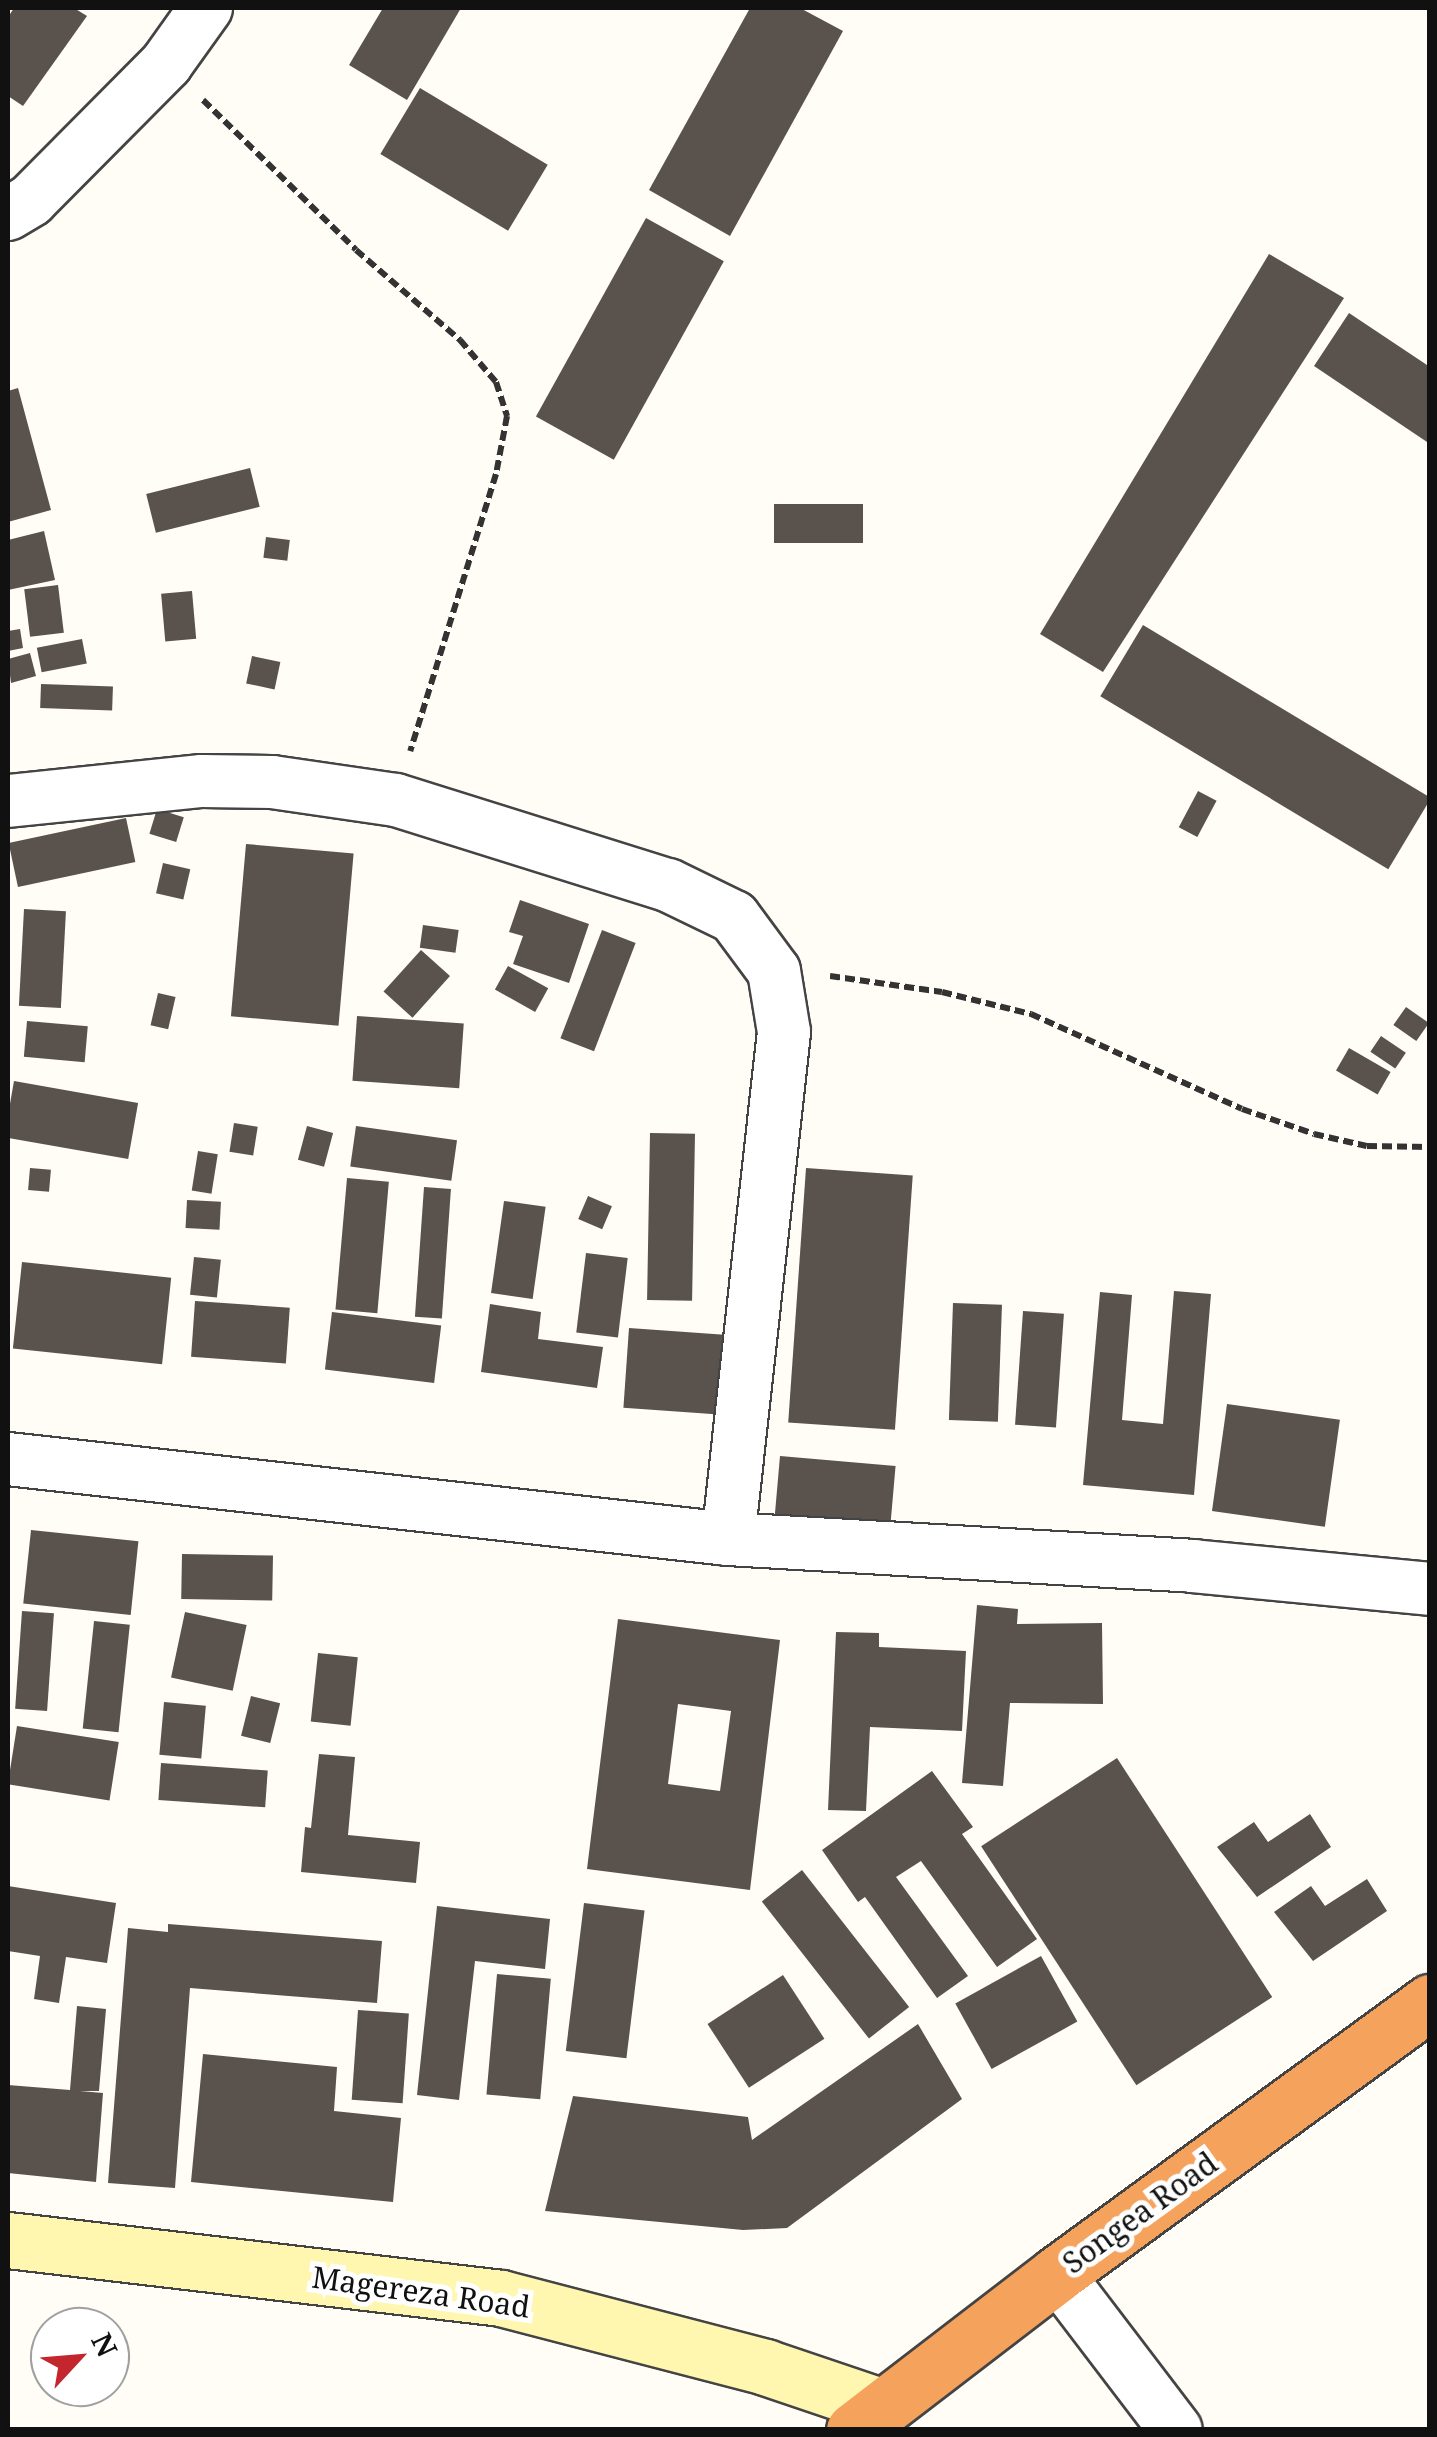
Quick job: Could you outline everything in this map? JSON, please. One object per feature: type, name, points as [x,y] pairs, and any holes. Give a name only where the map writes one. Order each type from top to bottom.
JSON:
[{"type":"highway","name":"Songea Road","points":[[869,2418],[1057,2274],[1430,2002]]},
{"type":"street","points":[[8,214],[31,200],[166,64],[206,8]]},
{"type":"street","points":[[8,801],[202,782],[272,782],[396,800],[668,886],[734,917],[774,971],[784,1032],[728,1540]]},
{"type":"street","points":[[8,1459],[728,1540],[1193,1566],[1430,1589]]},
{"type":"street","name":"Magereza Road","points":[[8,2240],[500,2298],[764,2367],[869,2418]]},
{"type":"street","points":[[1057,2274],[1176,2430]]},
{"type":"path","points":[[166,64],[356,250],[460,340],[496,382],[507,416],[496,474],[396,800]]},
{"type":"path","points":[[774,971],[942,992],[1031,1014],[1242,1108],[1314,1134],[1367,1146],[1430,1146]]},
{"type":"building","points":[[14,8],[74,8],[87,16],[23,106],[8,96],[8,17]]},
{"type":"building","points":[[383,8],[461,8],[407,100],[349,65]]},
{"type":"building","points":[[750,8],[800,8],[843,31],[730,236],[649,190]]},
{"type":"building","points":[[420,88],[548,165],[508,231],[380,154]]},
{"type":"building","points":[[646,218],[724,261],[614,460],[536,417]]},
{"type":"building","points":[[1269,254],[1344,298],[1103,672],[1040,634]]},
{"type":"building","points":[[1349,313],[1430,367],[1430,444],[1314,366]]},
{"type":"building","points":[[18,388],[51,510],[8,522],[8,391]]},
{"type":"building","points":[[250,468],[260,507],[156,533],[146,494]]},
{"type":"building","points":[[774,504],[863,504],[863,543],[774,543]]},
{"type":"building","points":[[44,531],[55,580],[8,590],[8,540]]},
{"type":"building","points":[[266,537],[290,540],[287,561],[263,558]]},
{"type":"building","points":[[58,585],[64,633],[30,637],[24,589]]},
{"type":"building","points":[[192,591],[196,639],[165,642],[161,594]]},
{"type":"building","points":[[1143,625],[1430,797],[1388,869],[1100,696]]},
{"type":"building","points":[[20,629],[23,648],[8,651],[8,631]]},
{"type":"building","points":[[82,639],[87,664],[42,672],[37,648]]},
{"type":"building","points":[[30,653],[36,676],[11,683],[8,659]]},
{"type":"building","points":[[252,656],[280,662],[275,689],[246,683]]},
{"type":"building","points":[[41,684],[113,687],[112,710],[40,708]]},
{"type":"building","points":[[1198,791],[1217,801],[1197,837],[1179,827]]},
{"type":"building","points":[[157,809],[184,817],[176,842],[149,834]]},
{"type":"building","points":[[126,818],[135,862],[18,887],[9,843]]},
{"type":"building","points":[[246,844],[354,853],[339,1026],[231,1016]]},
{"type":"building","points":[[163,863],[190,869],[183,900],[156,893]]},
{"type":"building","points":[[520,900],[589,924],[569,983],[513,964],[523,936],[509,932]]},
{"type":"building","points":[[24,909],[66,911],[61,1008],[19,1006]]},
{"type":"building","points":[[423,925],[459,930],[455,953],[420,948]]},
{"type":"building","points":[[602,930],[636,943],[594,1051],[560,1038]]},
{"type":"building","points":[[421,950],[450,976],[413,1018],[384,992]]},
{"type":"building","points":[[508,966],[548,988],[535,1012],[495,990]]},
{"type":"building","points":[[158,993],[176,997],[168,1029],[151,1025]]},
{"type":"building","points":[[1406,1007],[1429,1023],[1416,1041],[1393,1025]]},
{"type":"building","points":[[357,1016],[464,1023],[459,1088],[352,1081]]},
{"type":"building","points":[[27,1021],[88,1026],[85,1062],[24,1057]]},
{"type":"building","points":[[1381,1036],[1406,1053],[1395,1069],[1370,1052]]},
{"type":"building","points":[[1349,1048],[1391,1072],[1378,1095],[1336,1071]]},
{"type":"building","points":[[14,1081],[138,1103],[128,1159],[8,1138]]},
{"type":"building","points":[[234,1123],[258,1127],[253,1155],[229,1152]]},
{"type":"building","points":[[307,1126],[333,1133],[324,1167],[298,1160]]},
{"type":"building","points":[[356,1126],[457,1140],[451,1181],[350,1167]]},
{"type":"building","points":[[650,1133],[695,1134],[692,1301],[647,1300]]},
{"type":"building","points":[[198,1151],[218,1154],[211,1194],[192,1191]]},
{"type":"building","points":[[30,1168],[51,1170],[49,1192],[28,1190]]},
{"type":"building","points":[[806,1168],[913,1175],[895,1430],[788,1422]]},
{"type":"building","points":[[347,1178],[389,1182],[377,1313],[335,1309]]},
{"type":"building","points":[[424,1187],[451,1189],[442,1319],[415,1317]]},
{"type":"building","points":[[588,1196],[612,1206],[602,1229],[578,1219]]},
{"type":"building","points":[[187,1200],[221,1202],[219,1230],[186,1228]]},
{"type":"building","points":[[504,1201],[546,1207],[533,1299],[491,1293]]},
{"type":"building","points":[[586,1253],[628,1258],[618,1338],[576,1332]]},
{"type":"building","points":[[194,1257],[221,1260],[217,1298],[190,1295]]},
{"type":"building","points":[[22,1262],[171,1278],[162,1364],[13,1349]]},
{"type":"building","points":[[1174,1291],[1211,1294],[1194,1495],[1083,1485],[1100,1292],[1132,1295],[1122,1420],[1163,1424]]},
{"type":"building","points":[[195,1301],[290,1308],[286,1363],[191,1357]]},
{"type":"building","points":[[953,1303],[1002,1305],[998,1422],[949,1420]]},
{"type":"building","points":[[490,1304],[541,1312],[538,1339],[603,1347],[597,1388],[481,1372]]},
{"type":"building","points":[[1023,1311],[1064,1314],[1056,1428],[1015,1425]]},
{"type":"building","points":[[332,1312],[441,1325],[434,1383],[325,1370]]},
{"type":"building","points":[[629,1328],[735,1335],[729,1415],[623,1408]]},
{"type":"building","points":[[1227,1404],[1340,1420],[1325,1527],[1212,1511]]},
{"type":"building","points":[[780,1456],[896,1466],[890,1527],[775,1517]]},
{"type":"building","points":[[31,1530],[138,1541],[131,1615],[23,1604]]},
{"type":"building","points":[[182,1554],[273,1556],[272,1601],[181,1599]]},
{"type":"building","points":[[977,1605],[1018,1609],[1017,1624],[1102,1623],[1103,1704],[1010,1703],[1003,1786],[962,1783]]},
{"type":"building","points":[[22,1611],[54,1613],[47,1711],[15,1709]]},
{"type":"building","points":[[185,1612],[247,1625],[233,1691],[171,1678]]},
{"type":"building","points":[[618,1619],[780,1640],[750,1890],[587,1869]],"holes":[[[678,1704],[731,1711],[720,1791],[668,1784]]]},
{"type":"building","points":[[94,1621],[130,1625],[119,1732],[83,1728]]},
{"type":"building","points":[[836,1632],[879,1633],[879,1647],[966,1651],[962,1731],[870,1727],[866,1811],[828,1810]]},
{"type":"building","points":[[318,1653],[358,1657],[351,1726],[311,1722]]},
{"type":"building","points":[[251,1696],[280,1703],[270,1743],[241,1736]]},
{"type":"building","points":[[164,1702],[206,1706],[201,1758],[159,1755]]},
{"type":"building","points":[[17,1726],[119,1742],[110,1800],[8,1784]]},
{"type":"building","points":[[319,1754],[355,1757],[348,1835],[420,1842],[416,1883],[301,1872],[305,1827],[311,1828]]},
{"type":"building","points":[[1117,1758],[1272,1997],[1136,2085],[981,1846]]},
{"type":"building","points":[[161,1763],[268,1770],[265,1807],[158,1800]]},
{"type":"building","points":[[932,1771],[973,1827],[962,1834],[1037,1939],[997,1967],[921,1861],[896,1877],[968,1976],[937,1998],[865,1897],[858,1902],[822,1850]]},
{"type":"building","points":[[1310,1814],[1331,1847],[1257,1897],[1217,1847],[1254,1822],[1268,1842]]},
{"type":"building","points":[[802,1870],[909,2007],[869,2039],[762,1901]]},
{"type":"building","points":[[1367,1879],[1387,1911],[1313,1961],[1274,1912],[1311,1886],[1325,1906]]},
{"type":"building","points":[[8,1886],[116,1903],[107,1963],[66,1957],[59,2003],[34,1999],[40,1956],[8,1951]]},
{"type":"building","points":[[584,1903],[645,1910],[626,2058],[566,2051]]},
{"type":"building","points":[[437,1906],[550,1919],[545,1969],[475,1961],[459,2100],[417,2095]]},
{"type":"building","points":[[168,1924],[382,1941],[377,2003],[190,1988],[175,2188],[108,2183],[128,1928],[168,1932]]},
{"type":"building","points":[[1041,1956],[1077,2022],[992,2069],[955,2004]]},
{"type":"building","points":[[497,1974],[551,1979],[540,2099],[486,2095]]},
{"type":"building","points":[[783,1975],[824,2039],[749,2088],[708,2024]]},
{"type":"building","points":[[77,2006],[106,2009],[99,2091],[80,2091],[103,2093],[96,2182],[8,2173],[8,2085],[70,2090]]},
{"type":"building","points":[[358,2010],[409,2014],[403,2103],[352,2100]]},
{"type":"building","points":[[918,2024],[962,2099],[787,2228],[743,2230],[545,2211],[573,2096],[748,2117],[752,2140]]},
{"type":"building","points":[[203,2054],[337,2067],[334,2111],[401,2118],[393,2202],[191,2182]]}]
